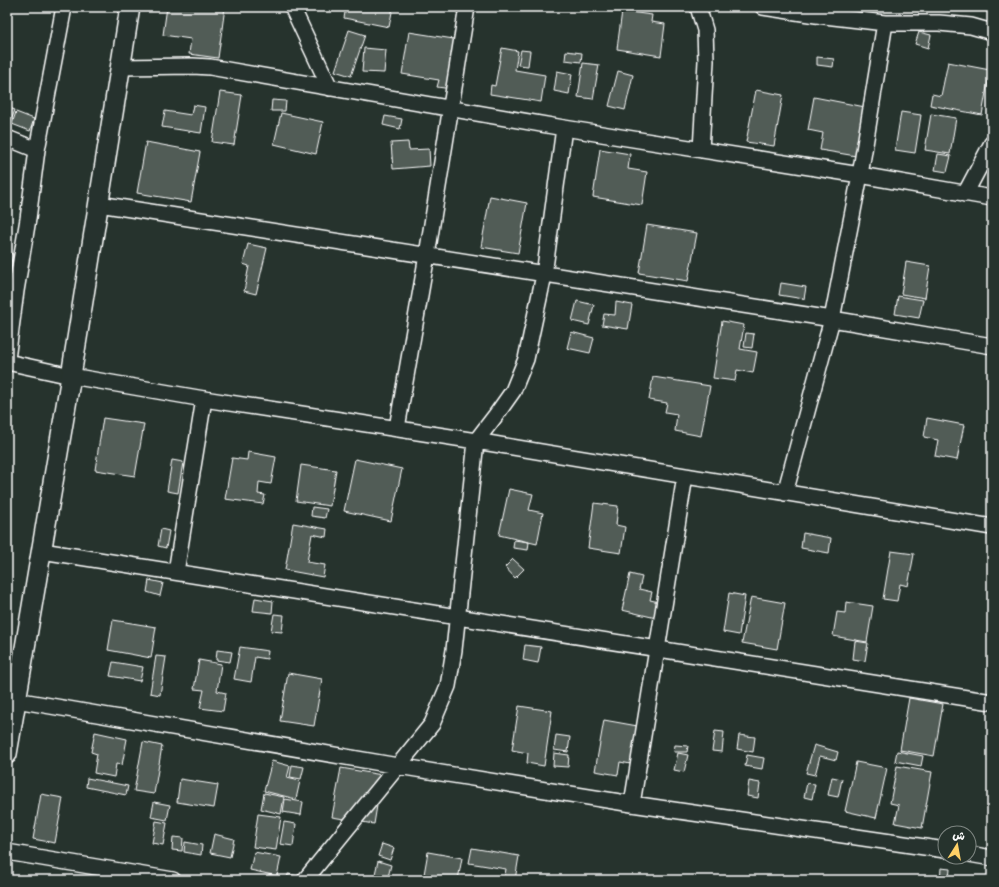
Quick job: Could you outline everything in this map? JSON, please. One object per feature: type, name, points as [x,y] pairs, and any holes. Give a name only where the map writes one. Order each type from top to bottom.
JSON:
[{"type":"street","points":[[7,359],[12,289],[28,219],[38,150],[64,7]]},
{"type":"street","points":[[7,754],[71,376],[130,7]]},
{"type":"street","points":[[292,7],[330,88]]},
{"type":"street","points":[[397,428],[427,255],[467,7]]},
{"type":"street","points":[[698,7],[705,30],[706,61],[701,150]]},
{"type":"street","points":[[763,7],[816,15],[885,22],[939,23],[971,26],[992,32]]},
{"type":"street","points":[[785,493],[832,319],[860,175],[885,22]]},
{"type":"street","points":[[120,67],[193,66],[210,68],[992,198]]},
{"type":"street","points":[[305,880],[432,724],[448,686],[454,650],[476,441],[513,390],[526,359],[544,275],[564,128]]},
{"type":"street","points":[[7,138],[38,150]]},
{"type":"street","points":[[965,194],[992,143]]},
{"type":"street","points":[[98,204],[832,319],[992,346]]},
{"type":"street","points":[[7,362],[71,376],[204,399],[397,428],[992,527]]},
{"type":"street","points":[[176,572],[204,399]]},
{"type":"street","points":[[632,804],[685,476]]},
{"type":"street","points":[[42,550],[992,702]]},
{"type":"street","points":[[16,700],[398,766],[632,804],[937,849]]},
{"type":"street","points":[[7,852],[173,880]]},
{"type":"street","points":[[977,855],[992,858]]},
{"type":"building","points":[[167,7],[225,7],[218,58],[189,54],[191,39],[163,35]]},
{"type":"building","points":[[346,7],[393,7],[389,27],[344,18]]},
{"type":"building","points":[[622,11],[652,15],[651,22],[665,24],[661,56],[617,49]]},
{"type":"building","points":[[349,30],[365,35],[351,76],[335,71]]},
{"type":"building","points":[[409,32],[460,40],[452,89],[437,87],[439,80],[402,74]]},
{"type":"building","points":[[919,32],[931,35],[928,48],[915,44]]},
{"type":"building","points":[[364,48],[386,50],[384,73],[362,72]]},
{"type":"building","points":[[502,48],[518,51],[515,70],[545,75],[541,102],[490,94],[491,85],[495,86]]},
{"type":"building","points":[[521,50],[530,51],[528,66],[518,65]]},
{"type":"building","points":[[566,51],[582,53],[581,62],[565,60]]},
{"type":"building","points":[[817,57],[834,59],[833,67],[817,65]]},
{"type":"building","points":[[948,62],[990,70],[982,115],[930,105],[932,94],[941,96]]},
{"type":"building","points":[[583,63],[599,65],[593,99],[578,97]]},
{"type":"building","points":[[557,71],[572,74],[569,94],[554,91]]},
{"type":"building","points":[[618,71],[633,75],[625,110],[609,106]]},
{"type":"building","points":[[756,90],[783,95],[774,146],[746,142]]},
{"type":"building","points":[[220,92],[242,95],[234,145],[212,142]]},
{"type":"building","points":[[814,97],[865,107],[856,156],[820,150],[823,133],[808,130]]},
{"type":"building","points":[[272,100],[286,101],[285,111],[271,111]]},
{"type":"building","points":[[193,105],[205,107],[201,133],[162,127],[165,111],[191,115]]},
{"type":"building","points":[[7,107],[15,110],[10,123],[7,122]]},
{"type":"building","points":[[16,112],[34,119],[30,131],[12,124]]},
{"type":"building","points":[[901,112],[921,115],[915,153],[895,150]]},
{"type":"building","points":[[281,113],[323,122],[316,154],[274,144]]},
{"type":"building","points":[[931,114],[956,118],[950,154],[925,150]]},
{"type":"building","points":[[385,116],[402,119],[400,129],[383,125]]},
{"type":"building","points":[[146,142],[200,152],[191,202],[137,193]]},
{"type":"building","points":[[408,142],[409,150],[429,149],[430,166],[393,169],[391,143]]},
{"type":"building","points":[[600,149],[630,154],[628,169],[647,172],[642,205],[593,197]]},
{"type":"building","points":[[938,154],[951,156],[947,172],[935,170]]},
{"type":"building","points":[[490,196],[527,203],[518,253],[481,247]]},
{"type":"building","points":[[647,225],[697,233],[688,281],[639,273]]},
{"type":"building","points":[[248,244],[267,248],[256,294],[244,291],[249,266],[243,264]]},
{"type":"building","points":[[7,253],[13,254],[9,272],[7,272]]},
{"type":"building","points":[[906,262],[930,266],[925,298],[901,294]]},
{"type":"building","points":[[781,283],[806,287],[804,299],[779,295]]},
{"type":"building","points":[[898,296],[923,300],[919,318],[895,314]]},
{"type":"building","points":[[577,301],[594,305],[589,325],[572,321]]},
{"type":"building","points":[[616,302],[632,305],[628,329],[602,325],[604,314],[615,315]]},
{"type":"building","points":[[722,321],[744,325],[740,349],[757,352],[753,373],[737,370],[735,381],[713,378]]},
{"type":"building","points":[[571,332],[594,338],[590,353],[567,348]]},
{"type":"building","points":[[746,333],[754,334],[752,348],[744,347]]},
{"type":"building","points":[[653,377],[710,386],[701,436],[675,431],[677,414],[665,412],[667,403],[649,400]]},
{"type":"building","points":[[103,418],[144,424],[135,476],[95,470]]},
{"type":"building","points":[[927,418],[964,425],[957,460],[935,456],[938,440],[924,437]]},
{"type":"building","points":[[248,452],[276,457],[271,484],[259,482],[258,494],[265,495],[263,504],[225,499],[232,458],[247,460]]},
{"type":"building","points":[[355,459],[402,469],[391,521],[344,511]]},
{"type":"building","points":[[172,460],[183,462],[178,493],[167,491]]},
{"type":"building","points":[[301,465],[336,470],[330,506],[296,501]]},
{"type":"building","points":[[509,489],[533,494],[529,510],[543,513],[537,544],[499,535]]},
{"type":"building","points":[[594,503],[618,506],[616,525],[625,527],[621,553],[588,548]]},
{"type":"building","points":[[312,507],[327,509],[325,518],[311,516]]},
{"type":"building","points":[[293,523],[327,529],[326,537],[312,534],[307,562],[325,565],[323,577],[285,570]]},
{"type":"building","points":[[161,529],[169,531],[166,548],[158,546]]},
{"type":"building","points":[[803,533],[831,538],[829,553],[801,548]]},
{"type":"building","points":[[514,540],[529,542],[528,550],[513,548]]},
{"type":"building","points":[[891,551],[914,554],[908,586],[900,584],[897,601],[883,599]]},
{"type":"building","points":[[513,559],[524,569],[515,578],[505,567]]},
{"type":"building","points":[[630,574],[642,577],[639,589],[652,592],[650,600],[659,602],[656,618],[622,610]]},
{"type":"building","points":[[149,580],[163,583],[160,596],[147,592]]},
{"type":"building","points":[[729,593],[745,596],[739,635],[723,632]]},
{"type":"building","points":[[751,597],[785,603],[777,649],[742,643]]},
{"type":"building","points":[[255,598],[273,601],[272,613],[253,611]]},
{"type":"building","points":[[846,602],[873,606],[867,642],[833,636],[837,612],[845,613]]},
{"type":"building","points":[[274,614],[284,615],[282,632],[271,631]]},
{"type":"building","points":[[113,620],[156,627],[151,658],[108,650]]},
{"type":"building","points":[[855,641],[868,643],[865,661],[853,659]]},
{"type":"building","points":[[525,645],[541,647],[538,663],[523,660]]},
{"type":"building","points":[[240,647],[268,651],[267,659],[255,657],[251,682],[234,679]]},
{"type":"building","points":[[217,650],[232,652],[230,662],[216,660]]},
{"type":"building","points":[[156,656],[166,657],[160,695],[150,693]]},
{"type":"building","points":[[199,660],[221,664],[217,691],[226,693],[223,711],[200,708],[204,690],[194,689]]},
{"type":"building","points":[[113,662],[143,667],[140,681],[110,676]]},
{"type":"building","points":[[288,673],[322,679],[314,726],[280,721]]},
{"type":"building","points":[[909,698],[943,704],[934,756],[900,750]]},
{"type":"building","points":[[519,706],[552,711],[544,766],[527,763],[528,753],[512,750]]},
{"type":"building","points":[[604,720],[643,727],[636,765],[620,762],[618,775],[595,771]]},
{"type":"building","points":[[715,731],[724,732],[722,752],[712,751]]},
{"type":"building","points":[[95,732],[127,739],[122,765],[116,764],[114,777],[94,773],[97,754],[91,752]]},
{"type":"building","points":[[556,735],[570,737],[568,752],[554,750]]},
{"type":"building","points":[[739,735],[755,737],[753,752],[737,749]]},
{"type":"building","points":[[143,742],[162,746],[154,794],[134,791]]},
{"type":"building","points":[[675,745],[688,746],[687,752],[674,752]]},
{"type":"building","points":[[814,745],[838,752],[836,760],[820,756],[815,775],[806,773]]},
{"type":"building","points":[[897,751],[923,756],[921,766],[895,761]]},
{"type":"building","points":[[554,753],[569,755],[568,767],[553,766]]},
{"type":"building","points":[[678,753],[688,755],[684,772],[674,770]]},
{"type":"building","points":[[747,755],[764,758],[762,769],[745,766]]},
{"type":"building","points":[[272,761],[290,766],[287,778],[300,781],[296,799],[264,791]]},
{"type":"building","points":[[856,762],[887,768],[876,818],[845,811]]},
{"type":"building","points":[[292,765],[304,767],[301,779],[290,777]]},
{"type":"building","points":[[897,766],[932,772],[922,828],[895,823],[899,805],[890,803]]},
{"type":"building","points":[[341,768],[382,775],[374,824],[332,817]]},
{"type":"building","points":[[832,777],[842,779],[838,797],[828,795]]},
{"type":"building","points":[[87,778],[128,786],[126,795],[86,787]]},
{"type":"building","points":[[180,779],[218,785],[214,808],[177,802]]},
{"type":"building","points":[[749,781],[760,783],[758,798],[747,796]]},
{"type":"building","points":[[807,783],[815,784],[812,799],[804,797]]},
{"type":"building","points":[[264,793],[284,797],[281,814],[261,809]]},
{"type":"building","points":[[41,794],[63,798],[55,843],[33,839]]},
{"type":"building","points":[[285,799],[303,802],[301,815],[283,812]]},
{"type":"building","points":[[154,802],[170,805],[167,820],[151,817]]},
{"type":"building","points":[[258,814],[281,817],[276,850],[253,847]]},
{"type":"building","points":[[156,821],[167,823],[163,845],[152,843]]},
{"type":"building","points":[[284,822],[296,824],[293,846],[280,844]]},
{"type":"building","points":[[214,834],[234,839],[230,857],[210,853]]},
{"type":"building","points":[[173,837],[183,838],[182,851],[172,850]]},
{"type":"building","points":[[185,842],[202,845],[201,855],[184,852]]},
{"type":"building","points":[[382,844],[394,848],[390,860],[378,856]]},
{"type":"building","points":[[472,848],[519,856],[515,880],[504,880],[506,869],[469,863]]},
{"type":"building","points":[[254,852],[281,857],[277,876],[250,870]]},
{"type":"building","points":[[428,852],[462,858],[458,880],[423,880]]},
{"type":"building","points":[[378,861],[391,865],[388,877],[375,874]]},
{"type":"building","points":[[941,868],[950,869],[949,880],[940,880]]},
{"type":"building","points":[[288,874],[298,876],[298,880],[287,880]]}]
